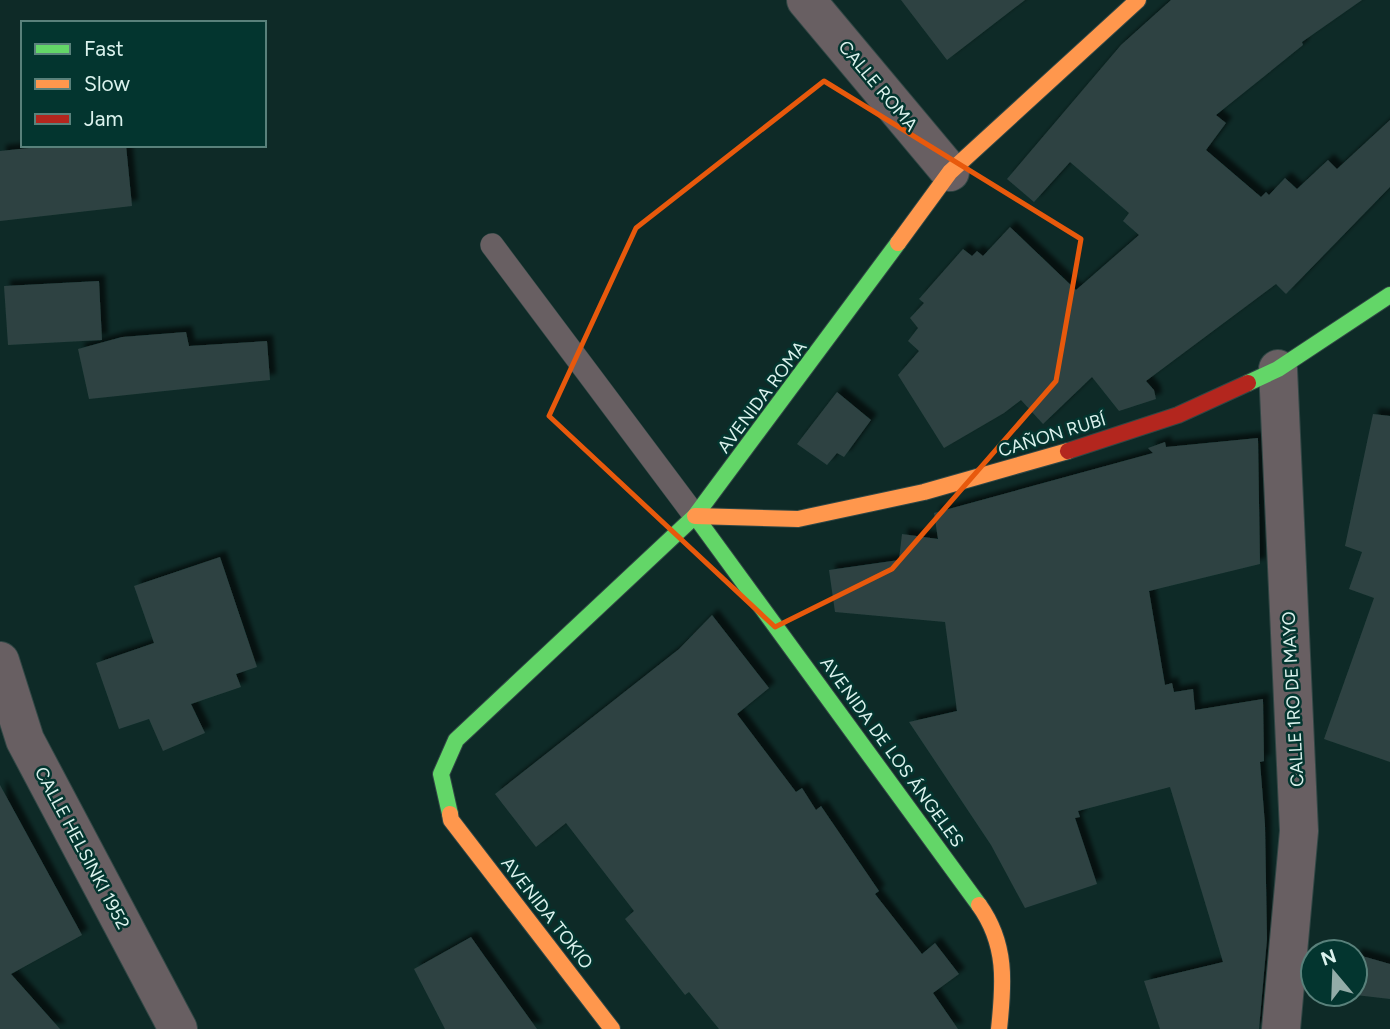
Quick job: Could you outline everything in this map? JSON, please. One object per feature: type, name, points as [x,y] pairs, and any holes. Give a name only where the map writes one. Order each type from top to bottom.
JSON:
[{"type":"street","name":"CALLE ROMA","points":[[806,0],[950,172]]},
{"type":"street","name":"AVENIDA ROMA","points":[[452,820],[441,774],[456,740],[695,516],[950,172],[1138,0]]},
{"type":"street","name":"CAÑON RUBÍ","points":[[695,516],[798,519],[924,492],[1046,458],[1178,415],[1278,369],[1390,295]]},
{"type":"street","name":"CALLE 1RO DE MAYO","points":[[1278,369],[1299,831],[1281,1029]]},
{"type":"street","name":"AVENIDA DE LOS ÁNGELES","points":[[695,516],[992,923],[1003,948],[1004,959],[999,1029]]},
{"type":"street","name":"CALLE HELSINKI 1952","points":[[0,661],[25,740],[178,1029]]},
{"type":"street","name":"AVENIDA TOKIO","points":[[452,820],[612,1029]]},
{"type":"lane","points":[[492,245],[695,516]]},
{"type":"highlighted area","points":[[824,81],[1081,239],[1056,381],[892,569],[775,627],[549,416],[636,228]]},
{"type":"building","points":[[901,0],[1025,0],[947,60]]},
{"type":"building","points":[[1171,0],[1362,0],[1302,42],[1303,45],[1216,115],[1226,123],[1206,150],[1261,197],[1266,192],[1269,195],[1285,178],[1297,189],[1328,160],[1337,169],[1390,120],[1390,187],[1286,294],[1276,284],[1146,381],[1154,390],[1156,399],[1119,411],[1092,377],[1043,424],[1021,400],[944,448],[898,375],[919,351],[908,341],[918,328],[910,318],[924,303],[919,299],[963,249],[972,256],[977,251],[983,256],[1010,227],[1076,290],[1139,235],[1123,221],[1129,213],[1070,162],[1034,202],[1007,179],[1121,45]]},
{"type":"building","points":[[39,147],[126,147],[132,206],[0,221],[0,151]]},
{"type":"building","points":[[99,281],[102,340],[8,345],[4,286]]},
{"type":"building","points":[[186,332],[189,346],[267,341],[270,380],[89,399],[78,349],[122,337]]},
{"type":"building","points":[[837,392],[871,420],[844,457],[837,453],[827,465],[797,444]]},
{"type":"building","points":[[1373,414],[1390,416],[1390,762],[1324,739],[1374,598],[1349,589],[1362,552],[1345,546]]},
{"type":"building","points":[[1258,438],[1260,564],[1149,591],[1165,685],[1172,683],[1174,692],[1193,689],[1195,710],[1263,699],[1264,761],[1260,762],[1265,825],[1267,939],[1259,1029],[1160,1029],[1144,981],[1223,962],[1170,787],[1078,811],[1080,817],[1075,818],[1097,884],[1025,908],[991,845],[909,722],[957,711],[945,622],[835,612],[829,570],[899,560],[902,534],[938,539],[934,513],[1153,453],[1148,448],[1165,442],[1166,447]]},
{"type":"building","points":[[220,557],[257,667],[236,674],[241,687],[191,704],[205,733],[163,751],[149,719],[119,729],[96,663],[154,643],[134,586]]},
{"type":"building","points":[[712,615],[769,688],[737,714],[796,792],[802,788],[816,810],[821,806],[879,891],[875,894],[922,954],[935,943],[959,974],[933,993],[958,1029],[719,1029],[689,992],[685,995],[625,919],[634,911],[566,823],[536,847],[495,794],[679,649]]},
{"type":"building","points":[[0,785],[82,935],[11,974],[60,1029],[0,1029]]},
{"type":"building","points":[[471,937],[537,1029],[445,1029],[414,969]]},
{"type":"building","points":[[1369,958],[1390,964],[1390,999],[1369,997]]},
{"type":"traffic: fast","points":[[450,814],[441,774],[456,740],[695,516],[898,243]]},
{"type":"traffic: fast","points":[[1248,383],[1278,369],[1390,295]]},
{"type":"traffic: fast","points":[[695,516],[979,905]]},
{"type":"traffic: slow","points":[[898,243],[950,172],[1138,0]]},
{"type":"traffic: slow","points":[[695,516],[798,519],[924,492],[1068,451]]},
{"type":"traffic: slow","points":[[450,814],[451,820],[612,1029]]},
{"type":"traffic: slow","points":[[979,905],[995,934],[999,949],[1002,980],[999,1029]]},
{"type":"traffic: jam","points":[[1068,451],[1178,415],[1248,383]]}]
